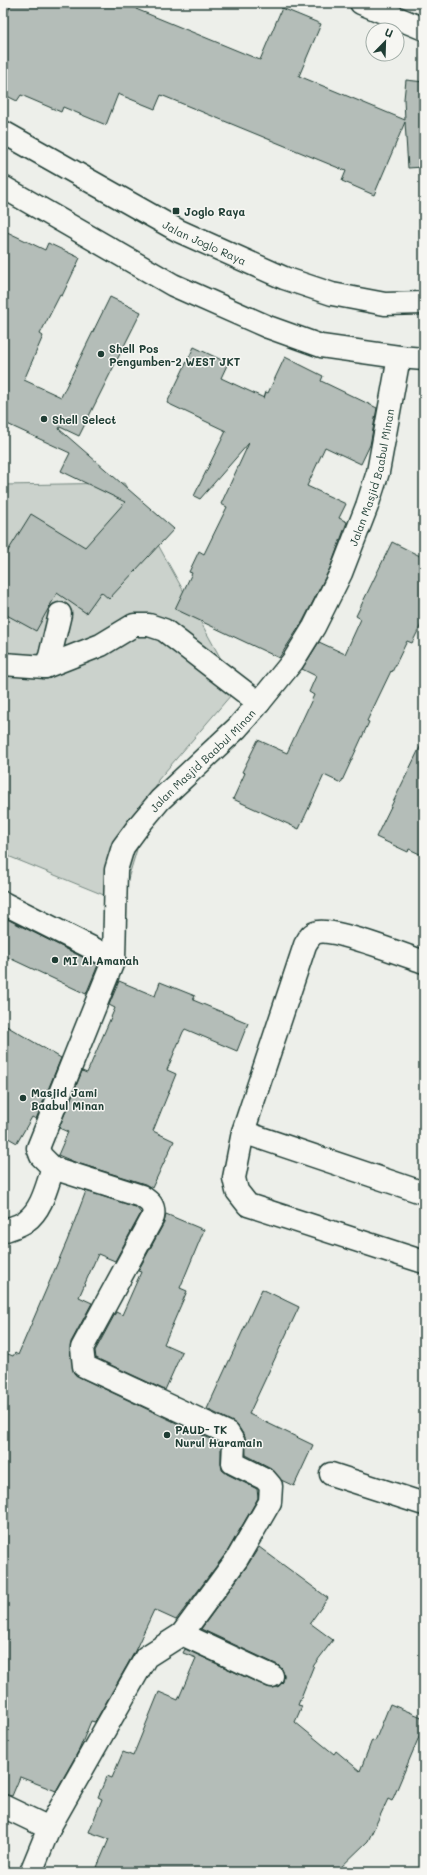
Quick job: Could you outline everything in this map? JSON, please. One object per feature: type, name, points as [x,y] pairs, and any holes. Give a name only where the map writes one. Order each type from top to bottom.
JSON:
[{"type":"street","points":[[361,3],[424,29]]},
{"type":"street","name":"Jalan Joglo Raya","points":[[3,132],[179,231],[284,278],[332,294],[378,302],[424,303]]},
{"type":"street","points":[[3,187],[173,285],[268,327],[321,346],[424,359]]},
{"type":"street","name":"Jalan Masjid Baabul Minan","points":[[54,1168],[41,1156],[38,1148],[114,959],[116,870],[123,847],[160,800],[237,728],[259,703],[293,661],[314,627],[353,546],[378,472],[399,357]]},
{"type":"street","points":[[45,667],[50,656],[60,614]]},
{"type":"street","points":[[3,664],[45,667],[101,645],[134,626],[149,626],[164,630],[259,703]]},
{"type":"street","points":[[3,903],[114,959]]},
{"type":"street","points":[[424,962],[334,932],[317,932],[312,935],[305,945],[243,1132],[234,1178],[237,1191],[248,1205],[424,1262]]},
{"type":"street","points":[[243,1132],[424,1192]]},
{"type":"street","points":[[3,1231],[26,1221],[32,1216],[45,1191],[54,1168],[141,1196],[152,1204],[154,1210],[153,1217],[82,1348],[84,1366],[228,1433],[234,1443],[233,1463],[265,1480],[271,1486],[270,1502],[237,1559],[182,1634],[146,1657],[49,1828],[31,1872]]},
{"type":"street","points":[[331,1474],[424,1504]]},
{"type":"street","points":[[182,1634],[272,1676]]},
{"type":"street","points":[[3,1806],[49,1828]]},
{"type":"shaded area","points":[[124,483],[237,688],[158,780],[121,902],[3,854],[3,485]]},
{"type":"building","points":[[12,3],[139,3],[136,9],[260,60],[282,8],[321,24],[299,76],[405,120],[404,99],[406,80],[424,82],[424,167],[408,168],[405,122],[374,195],[342,181],[346,171],[161,95],[155,109],[118,94],[106,125],[63,107],[61,112],[21,95],[17,101],[3,94],[3,21]]},
{"type":"building","points":[[3,230],[45,250],[48,243],[80,258],[62,296],[60,295],[40,334],[43,336],[24,380],[61,397],[110,297],[141,312],[79,436],[60,427],[59,429],[174,529],[109,599],[101,592],[86,613],[57,593],[36,631],[3,613],[3,559],[31,514],[85,547],[125,502],[61,471],[70,453],[5,423],[3,426]]},
{"type":"building","points":[[194,347],[228,363],[221,378],[264,398],[266,392],[268,393],[285,357],[323,376],[321,381],[377,408],[370,445],[361,464],[325,447],[307,486],[346,504],[339,518],[347,522],[330,568],[303,621],[279,658],[175,609],[192,573],[189,572],[199,551],[204,554],[227,507],[221,504],[249,443],[200,499],[194,496],[226,431],[167,403]]},
{"type":"building","points":[[392,542],[424,558],[424,619],[412,643],[407,641],[392,672],[391,671],[367,721],[369,722],[341,783],[324,775],[299,829],[233,799],[245,773],[242,772],[258,740],[287,753],[314,695],[309,692],[316,676],[302,669],[319,642],[345,654],[361,619],[356,616]]},
{"type":"building","points":[[424,739],[424,856],[409,849],[408,852],[376,837]]},
{"type":"building","name":"MI Al Amanah","points":[[3,917],[98,965],[86,994],[3,955]]},
{"type":"building","points":[[119,981],[155,996],[160,982],[195,996],[193,1000],[248,1023],[237,1051],[185,1029],[183,1032],[167,1070],[176,1074],[153,1131],[174,1141],[152,1188],[145,1184],[77,1163],[58,1155],[68,1132],[59,1128],[82,1071],[87,1073],[115,1008],[109,1005]]},
{"type":"building","name":"Masjid Jami Baabul Minan","points":[[3,1024],[61,1058],[36,1119],[32,1117],[17,1143],[3,1135]]},
{"type":"building","points":[[86,1191],[136,1207],[141,1213],[115,1261],[98,1254],[79,1297],[92,1303],[71,1342],[70,1349],[74,1373],[79,1377],[219,1443],[221,1446],[222,1470],[257,1489],[258,1498],[227,1552],[176,1620],[154,1610],[134,1653],[95,1722],[91,1721],[79,1750],[56,1791],[20,1777],[12,1796],[3,1794],[3,1352],[13,1356],[15,1353],[18,1355],[67,1241]]},
{"type":"building","points":[[166,1214],[204,1230],[180,1288],[187,1291],[164,1344],[182,1352],[165,1390],[96,1358],[95,1351],[116,1312],[122,1315],[141,1272],[138,1271],[164,1223]]},
{"type":"building","points":[[262,1289],[299,1307],[249,1414],[313,1445],[294,1486],[281,1480],[271,1468],[246,1455],[245,1437],[238,1426],[207,1409]]},
{"type":"building","points":[[259,1547],[328,1598],[310,1623],[333,1640],[314,1665],[298,1705],[302,1706],[295,1722],[334,1754],[336,1751],[360,1771],[372,1740],[375,1741],[390,1704],[424,1718],[424,1725],[392,1801],[388,1799],[368,1841],[336,1872],[95,1872],[109,1839],[89,1832],[102,1799],[98,1797],[107,1776],[112,1778],[123,1752],[133,1756],[159,1692],[178,1700],[196,1658],[183,1653],[185,1649],[267,1687],[273,1688],[279,1686],[283,1682],[284,1675],[282,1669],[278,1665],[201,1629]]},
{"type":"place","name":"Joglo Raya","points":[[176,211]]},
{"type":"place","name":"Shell Pos Pengumben-2 WEST JKT","points":[[101,354]]},
{"type":"place","name":"Shell Select","points":[[44,419]]},
{"type":"place","name":"MI Al Amanah","points":[[55,960]]},
{"type":"place","name":"Masjid Jami Baabul Minan","points":[[23,1098]]},
{"type":"place","name":"PAUD- TK Nurul Haramain","points":[[167,1435]]}]
